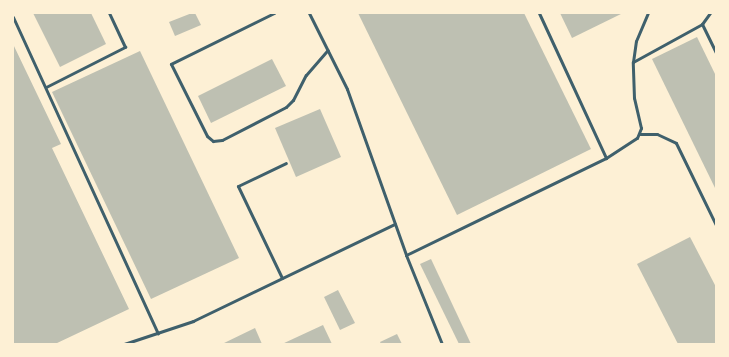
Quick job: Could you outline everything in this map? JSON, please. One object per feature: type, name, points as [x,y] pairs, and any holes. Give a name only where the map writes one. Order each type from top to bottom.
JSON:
[{"type":"lane","points":[[46,87],[125,47],[109,13]]},
{"type":"lane","points":[[274,13],[171,64],[207,136],[213,141],[222,140],[286,107],[293,100],[306,75],[328,50]]},
{"type":"lane","points":[[309,13],[347,89],[406,255],[442,344]]},
{"type":"lane","points":[[539,13],[606,158]]},
{"type":"lane","points":[[406,255],[606,158],[630,144],[640,134],[641,128],[634,98],[633,62],[636,41],[648,13]]},
{"type":"lane","points":[[633,62],[702,24],[710,13]]},
{"type":"lane","points":[[13,17],[158,333]]},
{"type":"lane","points":[[702,24],[716,53]]},
{"type":"lane","points":[[640,134],[657,134],[676,143],[716,225]]},
{"type":"lane","points":[[282,278],[238,186],[286,163]]},
{"type":"lane","points":[[124,344],[193,321],[395,224]]},
{"type":"building","points":[[33,13],[91,13],[106,44],[60,67]]},
{"type":"building","points":[[195,13],[201,25],[175,36],[169,22]]},
{"type":"building","points":[[358,13],[524,13],[591,149],[457,215]]},
{"type":"building","points":[[560,13],[623,13],[572,38]]},
{"type":"building","points":[[697,37],[716,76],[716,190],[652,59]]},
{"type":"building","points":[[13,44],[61,144],[52,148],[129,309],[55,344],[13,344]]},
{"type":"building","points":[[140,51],[239,258],[151,299],[52,92]]},
{"type":"building","points":[[272,59],[286,86],[211,123],[198,96]]},
{"type":"building","points":[[320,109],[341,157],[296,177],[275,128]]},
{"type":"building","points":[[690,237],[716,287],[716,344],[678,344],[637,264]]},
{"type":"building","points":[[431,259],[471,344],[459,344],[420,264]]},
{"type":"building","points":[[338,290],[355,323],[340,330],[324,297]]},
{"type":"building","points":[[323,325],[332,344],[282,344]]},
{"type":"building","points":[[255,328],[262,344],[222,344]]},
{"type":"building","points":[[397,334],[402,344],[381,344],[380,342]]}]
